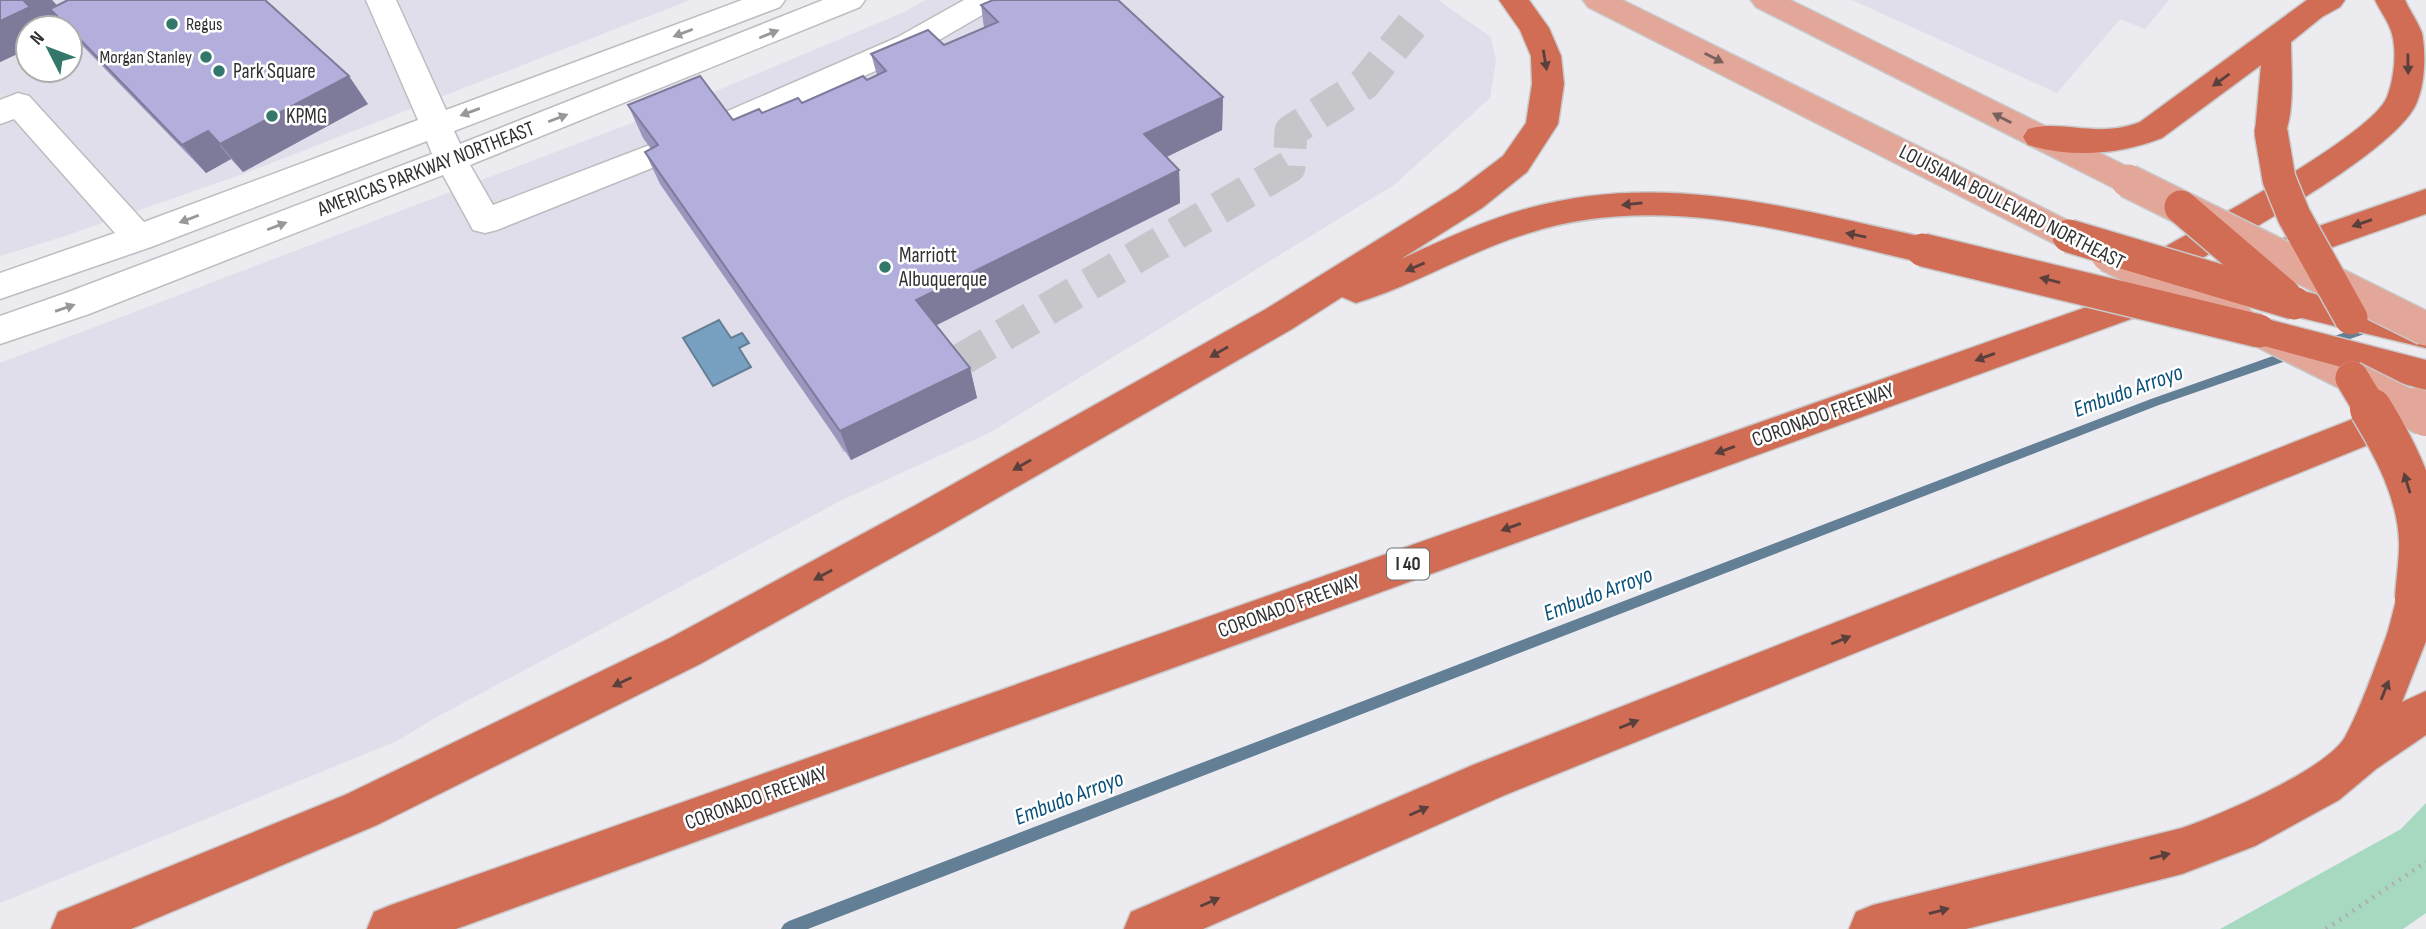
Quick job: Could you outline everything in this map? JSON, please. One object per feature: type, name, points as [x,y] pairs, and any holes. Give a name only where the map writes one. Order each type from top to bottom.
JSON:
[{"type":"highway","points":[[75,929],[361,810],[685,650],[928,518],[1279,318],[1470,199],[1515,164],[1542,124],[1548,84],[1546,56],[1534,29],[1514,0]]},
{"type":"highway","points":[[2039,137],[2103,144],[2133,138],[2151,130],[2276,39],[2311,10],[2330,0]]},
{"type":"highway","points":[[2035,339],[2315,175],[2379,128],[2400,103],[2409,73],[2407,34],[2390,0]]},
{"type":"highway","points":[[2276,39],[2276,86],[2271,132],[2279,179],[2294,216],[2351,318],[2357,364],[2408,483],[2419,530],[2416,599],[2407,636],[2360,754]]},
{"type":"highway","name":"CORONADO FREEWAY","points":[[391,929],[2426,201]]},
{"type":"highway","points":[[1279,318],[1414,268],[1469,242],[1529,220],[1591,209],[1650,203],[1726,209],[1923,250],[2259,331]]},
{"type":"highway","points":[[2181,207],[2294,303],[2357,364],[2426,396]]},
{"type":"highway","points":[[2068,236],[2294,303],[2426,334]]},
{"type":"highway","points":[[2357,364],[2426,374]]},
{"type":"highway","points":[[1148,929],[1489,780],[2426,405]]},
{"type":"highway","points":[[1873,929],[2182,851],[2239,830],[2323,785],[2360,754],[2426,710]]},
{"type":"main road","name":"LOUISIANA BOULEVARD NORTHEAST","points":[[1598,0],[2259,331],[2357,364],[2426,415]]},
{"type":"main road","points":[[1766,0],[2426,329]]},
{"type":"street","points":[[381,0],[450,159],[485,222],[655,154]]},
{"type":"street","name":"AMERICAS PARKWAY NORTHEAST","points":[[0,286],[139,238],[770,0]]},
{"type":"street","name":"AMERICAS PARKWAY NORTHEAST","points":[[0,330],[76,304],[580,110],[850,0]]},
{"type":"street","points":[[725,125],[909,44],[985,0]]},
{"type":"street","points":[[0,113],[18,104],[139,238]]},
{"type":"path","points":[[2326,929],[2426,862]]},
{"type":"shaded area","points":[[0,0],[690,0],[243,174],[0,256]]},
{"type":"shaded area","points":[[925,0],[1438,0],[1491,37],[1496,61],[1490,98],[1394,185],[989,433],[842,500],[435,718],[397,741],[0,903],[0,363],[716,91],[902,13]]},
{"type":"shaded area","points":[[1852,0],[2169,0],[2145,29],[2120,19],[2057,93]]},
{"type":"green space","points":[[2426,803],[2426,913],[2403,929],[2220,929],[2401,829]]},
{"type":"water","points":[[719,320],[731,338],[742,333],[749,343],[739,348],[751,367],[713,386],[683,338]]},
{"type":"building","points":[[0,0],[23,0],[30,7],[14,14],[0,21]]},
{"type":"building","name":"Park Square","points":[[68,0],[265,0],[349,76],[220,144],[208,131],[182,145],[84,44],[84,14],[55,14],[50,9]]},
{"type":"building","name":"Marriott Albuquerque","points":[[993,0],[1118,0],[1223,97],[1144,134],[1179,170],[916,300],[970,368],[840,431],[645,152],[658,145],[628,105],[700,76],[733,120],[759,109],[762,113],[798,98],[802,103],[863,76],[867,80],[886,71],[871,54],[928,30],[944,45],[998,22],[981,5]]},
{"type":"waterway","name":"Embudo Arroyo","points":[[2327,343],[2366,329]]},
{"type":"waterway","name":"Embudo Arroyo","points":[[789,929],[2155,402],[2296,353]]},
{"type":"tunnel","points":[[874,411],[1289,167],[1291,131],[1364,84],[1412,25]]},
{"type":"tunnel","points":[[833,434],[877,409]]},
{"type":"place","name":"Regus","points":[[172,24]]},
{"type":"place","name":"Morgan Stanley","points":[[206,57]]},
{"type":"place","name":"Park Square","points":[[219,71]]},
{"type":"place","name":"KPMG","points":[[272,116]]},
{"type":"place","name":"Marriott Albuquerque","points":[[885,267]]}]
